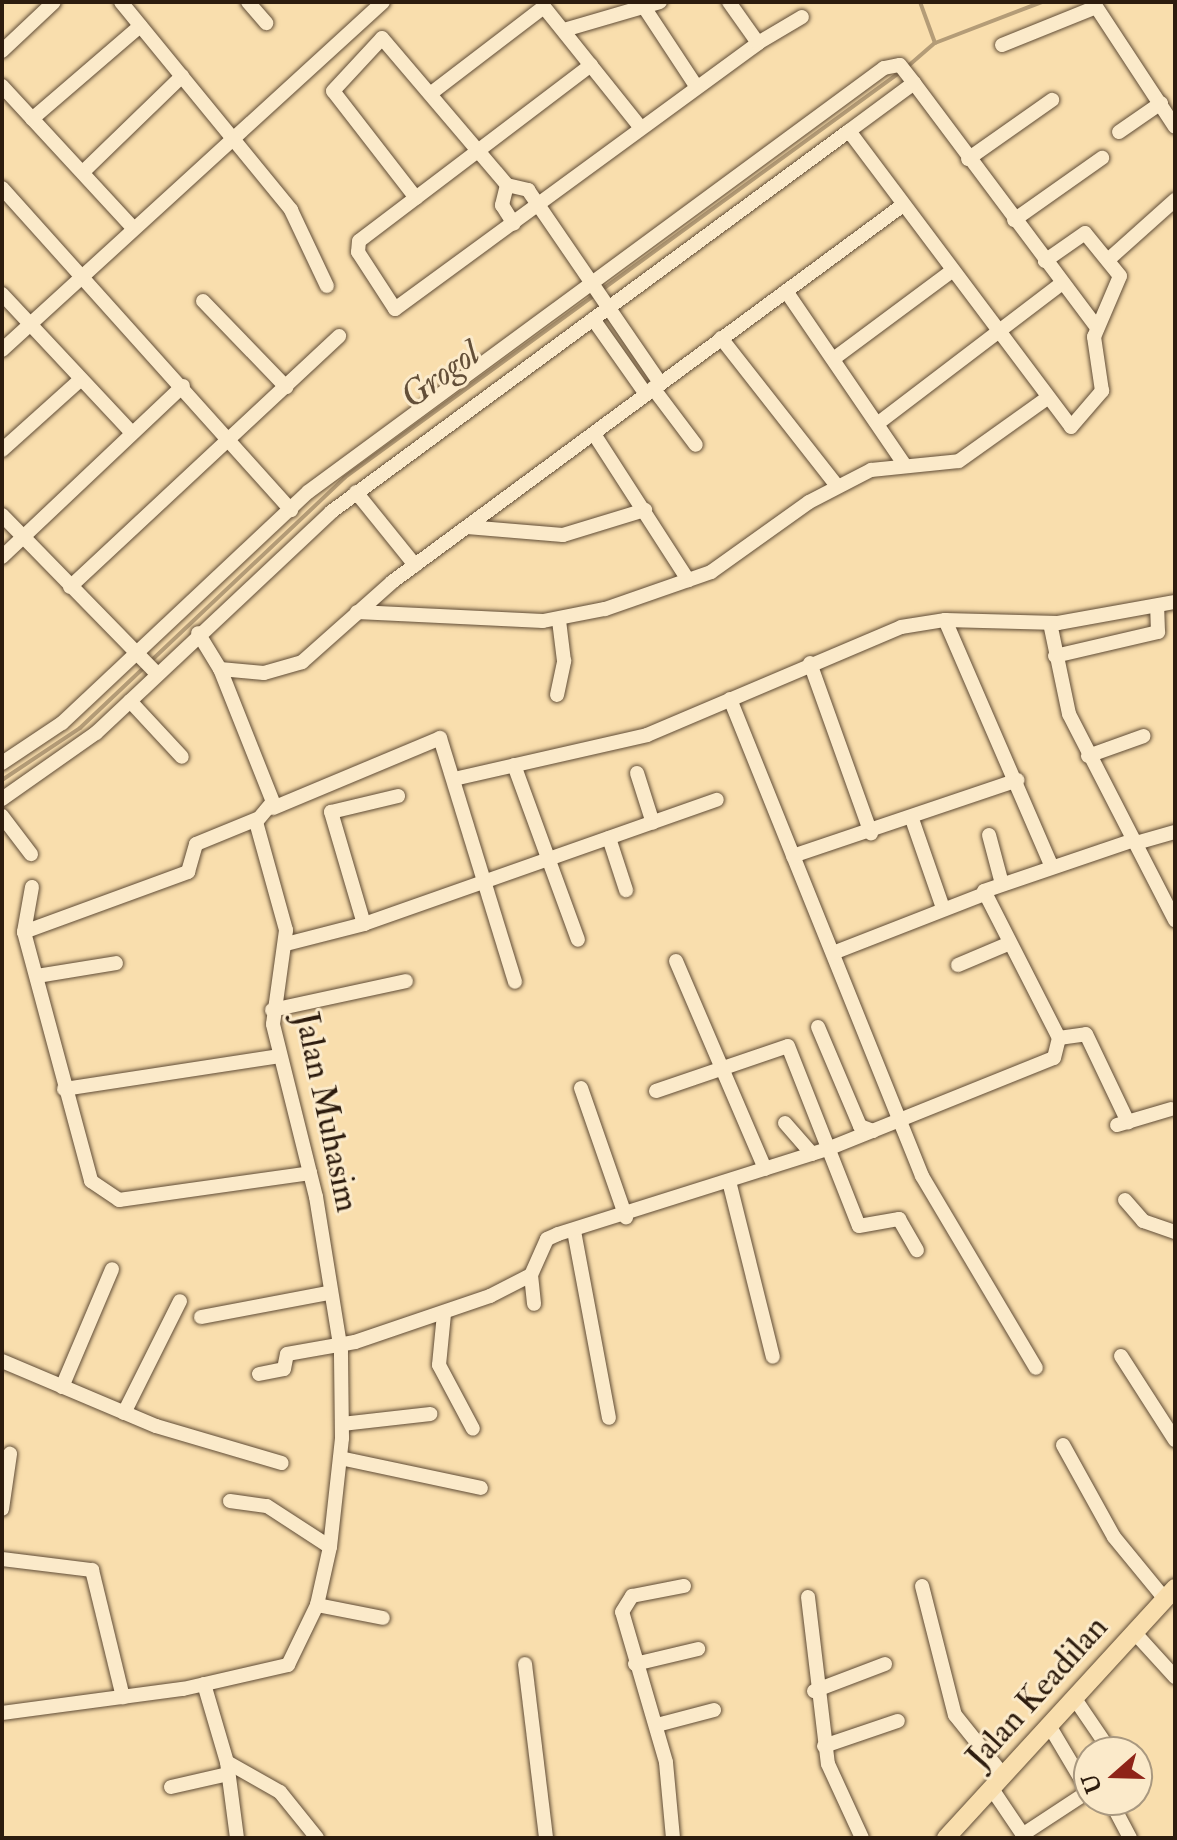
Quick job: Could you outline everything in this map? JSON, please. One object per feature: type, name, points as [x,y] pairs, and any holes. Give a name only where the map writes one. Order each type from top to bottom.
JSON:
[{"type":"main road","name":"Jalan Keadilan","points":[[946,1838],[1048,1730],[1164,1593]]},
{"type":"street","points":[[2,51],[54,2]]},
{"type":"street","points":[[121,2],[234,138],[303,228],[327,286]]},
{"type":"street","points":[[248,2],[266,23]]},
{"type":"street","points":[[2,350],[132,227],[383,2]]},
{"type":"street","points":[[564,30],[660,2]]},
{"type":"street","points":[[729,2],[758,43]]},
{"type":"street","points":[[1002,45],[1095,5],[1175,127]]},
{"type":"street","points":[[434,91],[541,7],[564,30],[640,127]]},
{"type":"street","points":[[644,7],[696,86]]},
{"type":"street","points":[[591,65],[357,244],[397,310],[696,86],[802,17]]},
{"type":"street","points":[[32,119],[140,26]]},
{"type":"street","points":[[416,198],[333,86],[382,38],[434,91],[507,185],[526,187],[653,389]]},
{"type":"street","points":[[2,763],[62,723],[291,510],[589,284],[884,68],[907,74],[1097,328]]},
{"type":"street","points":[[2,799],[130,701],[153,670],[356,492],[593,319],[604,307],[849,131],[907,74]]},
{"type":"street","points":[[83,172],[182,76]]},
{"type":"street","points":[[2,86],[132,227]]},
{"type":"street","points":[[2,110],[14,99]]},
{"type":"street","points":[[968,159],[1052,100]]},
{"type":"street","points":[[1119,132],[1161,103]]},
{"type":"street","points":[[849,131],[1046,399],[1071,427],[1093,410],[1104,387],[1097,328],[1119,279],[1109,259],[1084,233],[1045,261]]},
{"type":"street","points":[[1014,220],[1102,158]]},
{"type":"street","points":[[507,185],[502,205],[514,224]]},
{"type":"street","points":[[2,188],[230,438],[291,510]]},
{"type":"street","points":[[1109,259],[1175,200]]},
{"type":"street","points":[[220,669],[290,668],[415,565],[903,205]]},
{"type":"street","points":[[836,357],[952,271]]},
{"type":"street","points":[[881,421],[1062,283]]},
{"type":"street","points":[[786,291],[881,421],[904,464]]},
{"type":"street","points":[[2,294],[132,433]]},
{"type":"street","points":[[203,301],[286,387]]},
{"type":"street","points":[[593,319],[696,445]]},
{"type":"street","points":[[70,587],[339,336]]},
{"type":"street","points":[[721,338],[837,486]]},
{"type":"street","points":[[2,450],[81,379]]},
{"type":"street","points":[[2,557],[183,386]]},
{"type":"street","points":[[357,612],[559,620],[688,580],[739,555],[837,486],[904,464],[959,461],[1046,399]]},
{"type":"street","points":[[594,434],[688,580]]},
{"type":"street","points":[[356,492],[415,565]]},
{"type":"street","points":[[467,527],[563,535],[645,510]]},
{"type":"street","points":[[2,515],[153,670]]},
{"type":"street","points":[[454,779],[623,743],[901,627],[945,620],[1050,623],[1175,602]]},
{"type":"street","points":[[1055,656],[1158,632],[1157,606]]},
{"type":"street","points":[[557,695],[559,620]]},
{"type":"street","points":[[945,620],[1017,780],[1051,865]]},
{"type":"street","points":[[1050,623],[1055,656],[1088,756],[1175,920]]},
{"type":"street","points":[[198,633],[220,669],[273,808]]},
{"type":"street","points":[[810,663],[871,833]]},
{"type":"street","points":[[730,699],[903,1121],[927,1188],[1036,1368]]},
{"type":"street","points":[[130,701],[182,757]]},
{"type":"street","points":[[1088,756],[1144,736]]},
{"type":"street","points":[[24,932],[188,872],[196,844],[440,738],[515,982]]},
{"type":"street","points":[[514,765],[578,940]]},
{"type":"street","points":[[637,773],[653,823]]},
{"type":"street","points":[[793,856],[871,833],[1017,780]]},
{"type":"street","points":[[364,924],[331,812],[398,796]]},
{"type":"street","points":[[286,944],[364,924],[717,800]]},
{"type":"street","points":[[2,816],[31,854]]},
{"type":"street","name":"Jalan Muhasim","points":[[204,1684],[288,1665],[317,1605],[330,1547],[340,1458],[339,1346],[310,1173],[279,1056],[272,1010],[286,944],[257,819]]},
{"type":"street","points":[[912,819],[943,908]]},
{"type":"street","points":[[833,953],[984,894],[1001,880],[1175,832]]},
{"type":"street","points":[[989,835],[1001,880]]},
{"type":"street","points":[[609,838],[626,890]]},
{"type":"street","points":[[32,887],[24,932],[91,1181],[119,1200],[310,1173]]},
{"type":"street","points":[[534,1304],[531,1275],[547,1239],[626,1217],[830,1148],[1048,1062],[1060,1050],[1059,1038],[984,894]]},
{"type":"street","points":[[958,965],[1010,943]]},
{"type":"street","points":[[676,961],[765,1169]]},
{"type":"street","points":[[37,976],[116,963]]},
{"type":"street","points":[[272,1010],[406,981]]},
{"type":"street","points":[[818,1027],[860,1126],[873,1131]]},
{"type":"street","points":[[1059,1038],[1086,1034],[1123,1124],[1171,1109]]},
{"type":"street","points":[[656,1091],[720,1066],[788,1046],[859,1226],[899,1219],[917,1250]]},
{"type":"street","points":[[64,1089],[279,1056]]},
{"type":"street","points":[[581,1088],[626,1217]]},
{"type":"street","points":[[785,1123],[812,1154]]},
{"type":"street","points":[[729,1181],[773,1357]]},
{"type":"street","points":[[1125,1200],[1143,1221],[1175,1232]]},
{"type":"street","points":[[574,1231],[609,1418]]},
{"type":"street","points":[[62,1387],[112,1269]]},
{"type":"street","points":[[259,1374],[284,1369],[287,1354],[339,1346],[444,1314],[531,1275]]},
{"type":"street","points":[[201,1317],[328,1293]]},
{"type":"street","points":[[124,1413],[180,1301]]},
{"type":"street","points":[[444,1314],[439,1365],[473,1429]]},
{"type":"street","points":[[1121,1356],[1175,1440]]},
{"type":"street","points":[[2,1361],[124,1413],[282,1463]]},
{"type":"street","points":[[342,1424],[430,1414]]},
{"type":"street","points":[[1063,1445],[1114,1537],[1164,1593]]},
{"type":"street","points":[[2,1509],[10,1454]]},
{"type":"street","points":[[340,1458],[481,1488]]},
{"type":"street","points":[[230,1501],[267,1506],[330,1547]]},
{"type":"street","points":[[2,1559],[92,1570],[123,1697]]},
{"type":"street","points":[[673,1838],[657,1725],[622,1623],[626,1601],[684,1586]]},
{"type":"street","points":[[922,1586],[955,1715],[998,1782],[1024,1837],[1073,1801]]},
{"type":"street","points":[[808,1597],[814,1691],[824,1746],[833,1783],[862,1838]]},
{"type":"street","points":[[317,1605],[383,1618]]},
{"type":"street","points":[[1134,1632],[1175,1677]]},
{"type":"street","points":[[635,1664],[698,1649]]},
{"type":"street","points":[[525,1664],[546,1838]]},
{"type":"street","points":[[814,1691],[885,1664]]},
{"type":"street","points":[[2,1713],[204,1684],[228,1768],[237,1838]]},
{"type":"street","points":[[1075,1699],[1100,1736]]},
{"type":"street","points":[[657,1725],[714,1710]]},
{"type":"street","points":[[824,1746],[898,1721]]},
{"type":"street","points":[[1048,1730],[1073,1771]]},
{"type":"street","points":[[171,1787],[228,1768],[280,1792],[317,1838]]},
{"type":"street","points":[[1118,1816],[1130,1838]]},
{"type":"waterway","name":"Grogol","points":[[2,780],[80,728],[344,478],[907,67],[935,43],[920,2]]},
{"type":"waterway","name":"Grogol","points":[[935,43],[1042,2]]}]
